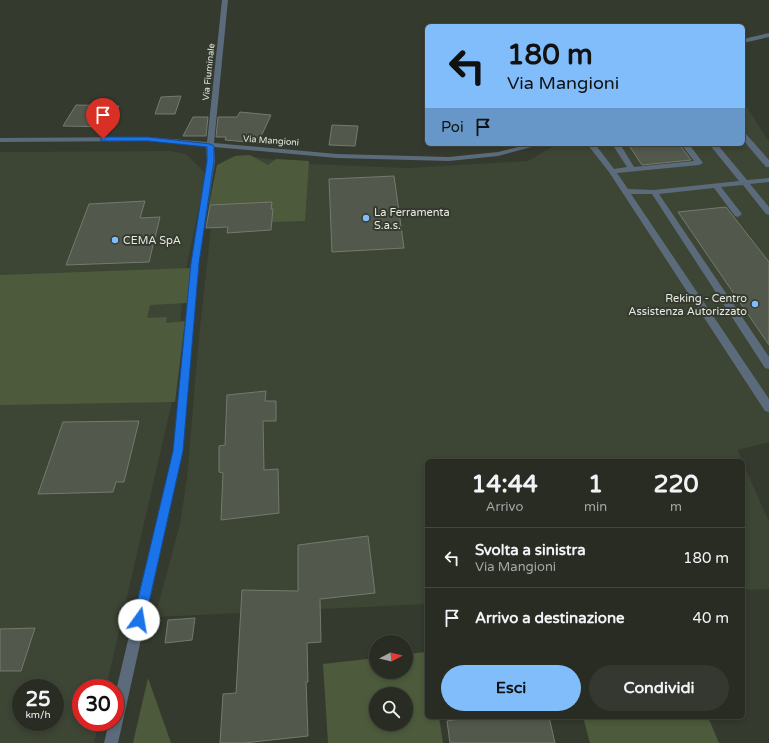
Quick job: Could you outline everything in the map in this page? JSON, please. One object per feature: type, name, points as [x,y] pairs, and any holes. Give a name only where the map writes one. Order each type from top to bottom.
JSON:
[{"type":"street","name":"Via Fiuminale","points":[[111,743],[178,451],[195,263],[211,161],[210,146],[225,0]]},
{"type":"street","points":[[745,41],[769,35]]},
{"type":"street","points":[[745,138],[769,165]]},
{"type":"street","name":"Via Mangioni","points":[[0,140],[148,139],[210,146],[324,155],[449,158],[498,154],[531,146]]},
{"type":"street","points":[[593,146],[612,171],[769,408]]},
{"type":"street","points":[[617,146],[632,169]]},
{"type":"street","points":[[612,171],[699,163],[686,146]]},
{"type":"street","points":[[714,146],[769,212]]},
{"type":"street","points":[[322,162],[324,155]]},
{"type":"street","points":[[625,191],[654,192],[769,180]]},
{"type":"street","points":[[716,186],[738,214]]},
{"type":"street","points":[[654,192],[769,365]]},
{"type":"shaded area","points":[[745,104],[769,142],[769,442],[738,450],[741,459],[425,459],[425,604],[155,617],[180,524],[187,478],[199,337],[217,173],[225,162],[239,155],[309,164],[409,168],[528,161],[554,146],[745,146]]},
{"type":"shaded area","points":[[170,151],[186,154],[206,174],[185,274],[172,402],[108,679],[72,679],[72,731],[97,731],[94,743],[0,743],[0,152]]},
{"type":"shaded area","points":[[745,468],[769,522],[769,589],[745,590]]},
{"type":"green space","points":[[250,155],[268,165],[276,159],[309,161],[305,221],[272,222],[272,202],[209,205],[217,165],[235,156]]},
{"type":"green space","points":[[191,268],[187,303],[150,305],[147,318],[167,317],[166,323],[185,321],[175,402],[0,405],[0,275]]},
{"type":"green space","points":[[425,652],[425,719],[439,719],[443,743],[328,743],[323,664],[369,659],[369,679],[413,679],[413,653]]},
{"type":"green space","points":[[148,678],[171,743],[133,743]]},
{"type":"green space","points":[[584,719],[709,719],[719,743],[590,743]]},
{"type":"building","points":[[181,96],[175,114],[155,114],[161,97]]},
{"type":"building","points":[[76,105],[119,106],[108,127],[63,126]]},
{"type":"building","points":[[240,112],[271,115],[258,143],[225,140],[226,137],[216,137],[218,117],[237,117]]},
{"type":"building","points":[[193,117],[208,117],[206,136],[183,136]]},
{"type":"building","points":[[332,125],[358,126],[355,146],[329,145]]},
{"type":"building","points":[[629,146],[680,146],[691,160],[642,165]]},
{"type":"building","name":"La Ferramenta S.a.s.","points":[[394,176],[404,248],[332,252],[329,179]]},
{"type":"building","name":"CEMA SpA","points":[[145,201],[140,218],[160,217],[149,262],[66,265],[89,204]]},
{"type":"building","points":[[272,202],[271,209],[273,209],[271,230],[227,233],[228,227],[206,228],[210,205]]},
{"type":"building","name":"Reking - Centro Assistenza Autorizzato","points":[[726,207],[769,262],[769,345],[678,212]]},
{"type":"building","points":[[266,391],[265,401],[276,401],[276,421],[263,421],[264,470],[278,469],[279,513],[221,520],[223,473],[219,472],[219,446],[225,445],[227,395]]},
{"type":"building","points":[[139,421],[124,482],[116,482],[113,492],[38,494],[63,422]]},
{"type":"building","points":[[368,536],[375,593],[320,599],[321,642],[307,643],[308,682],[306,682],[308,736],[244,743],[220,743],[223,694],[236,693],[242,590],[298,591],[298,545]]},
{"type":"building","points":[[195,618],[192,640],[165,643],[168,620]]},
{"type":"building","points":[[35,628],[21,671],[0,671],[0,629]]},
{"type":"building","points":[[460,719],[549,719],[555,743],[450,743],[447,721]]},
{"type":"place","name":"La Ferramenta S.a.s.","points":[[366,218]]},
{"type":"place","name":"CEMA SpA","points":[[115,240]]},
{"type":"place","name":"Reking - Centro Assistenza Autorizzato","points":[[755,304]]},
{"type":"route","points":[[103,139],[148,139],[210,146],[211,161],[195,263],[178,451],[139,620]]}]
